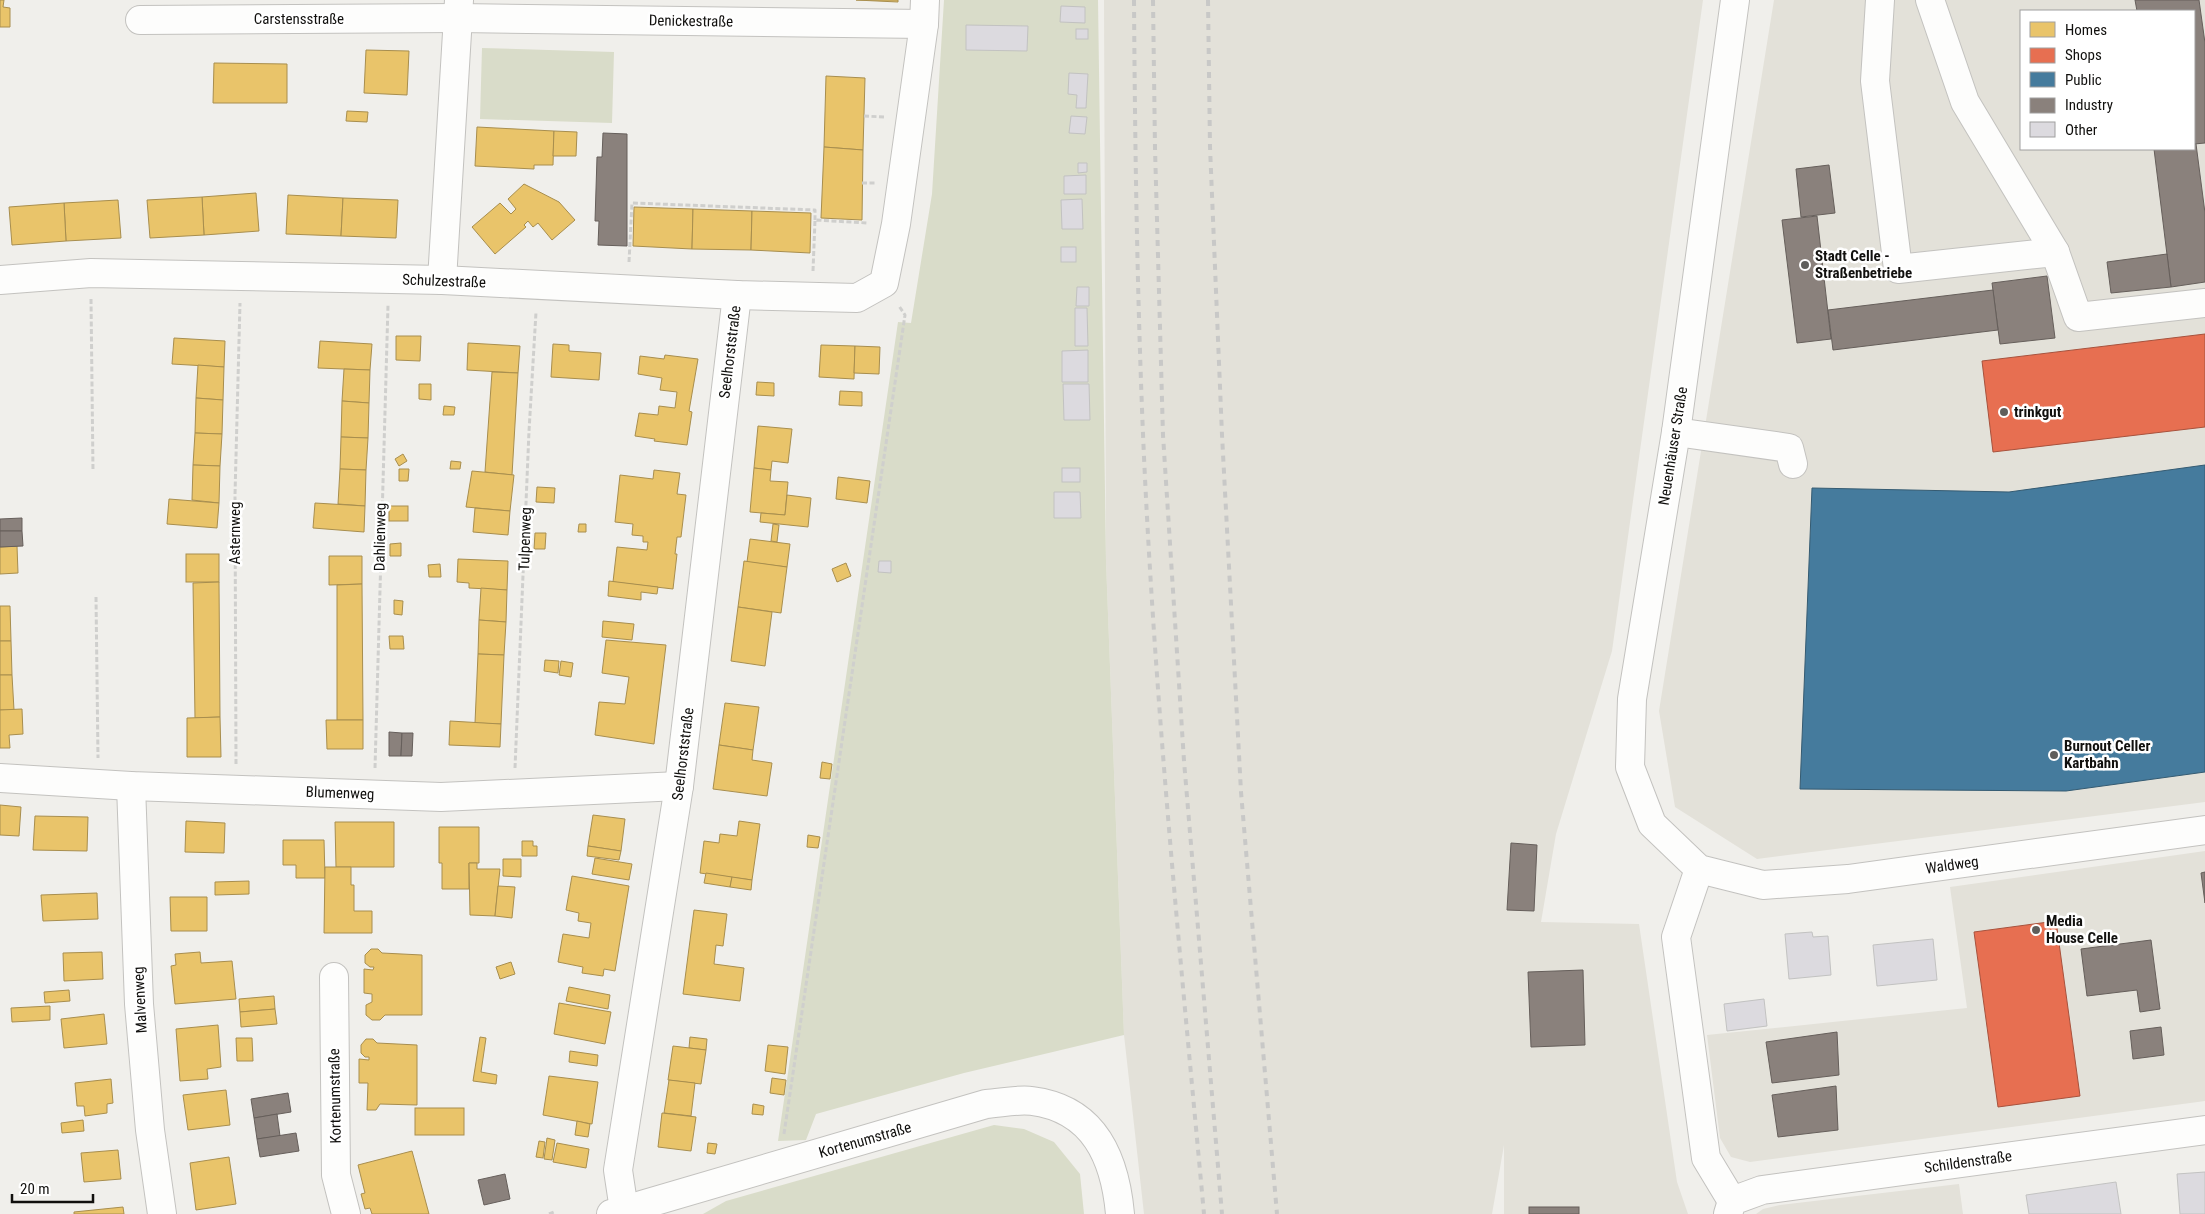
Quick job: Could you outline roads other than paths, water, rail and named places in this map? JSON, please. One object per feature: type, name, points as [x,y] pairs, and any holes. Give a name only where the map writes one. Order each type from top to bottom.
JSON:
[{"type":"street","name":"Neuenhäuser Straße","points":[[1699,869],[1652,824],[1630,766],[1632,699],[1676,432],[1736,0]]},
{"type":"street","points":[[1880,0],[1875,81],[1898,269],[2055,252]]},
{"type":"street","points":[[1930,0],[1965,102],[2055,252],[2078,317],[2205,303]]},
{"type":"street","points":[[442,280],[459,9]]},
{"type":"street","name":"Denickestraße","points":[[459,9],[924,12],[896,224],[884,283]]},
{"type":"street","name":"Carstensstraße","points":[[140,20],[459,9]]},
{"type":"street","name":"Schulzestraße","points":[[0,280],[91,273],[442,280],[737,295],[857,298],[884,283]]},
{"type":"street","name":"Seelhorststraße","points":[[617,1212],[618,1170],[680,786],[737,295]]},
{"type":"street","points":[[1676,432],[1789,448],[1793,464]]},
{"type":"street","name":"Blumenweg","points":[[0,778],[131,786],[441,797],[680,786]]},
{"type":"street","name":"Malvenweg","points":[[131,786],[139,1004],[150,1130],[162,1214]]},
{"type":"street","name":"Waldweg","points":[[1699,869],[1763,885],[1848,879],[2205,830]]},
{"type":"street","name":"Schildenstraße","points":[[1699,869],[1676,937],[1706,1158],[1730,1208],[1762,1190],[2205,1130]]},
{"type":"street","name":"Kortenumstraße","points":[[334,977],[336,1175],[346,1214]]},
{"type":"street","name":"Kortenumstraße","points":[[617,1212],[986,1104],[1031,1101],[1060,1107],[1094,1133],[1106,1151],[1116,1178],[1120,1214]]},
{"type":"railway","points":[[1134,0],[1138,271],[1148,532],[1169,824],[1204,1214]]},
{"type":"railway","points":[[1153,0],[1163,435],[1184,761],[1222,1214]]},
{"type":"railway","points":[[1208,0],[1210,147],[1222,435],[1241,792],[1277,1214]]},
{"type":"place","name":"Stadt Celle - Straßenbetriebe","points":[[1805,265]]},
{"type":"place","name":"trinkgut","points":[[2004,412]]},
{"type":"place","name":"Burnout Celler Kartbahn","points":[[2054,755]]},
{"type":"place","name":"Media House Celle","points":[[2036,930]]}]
